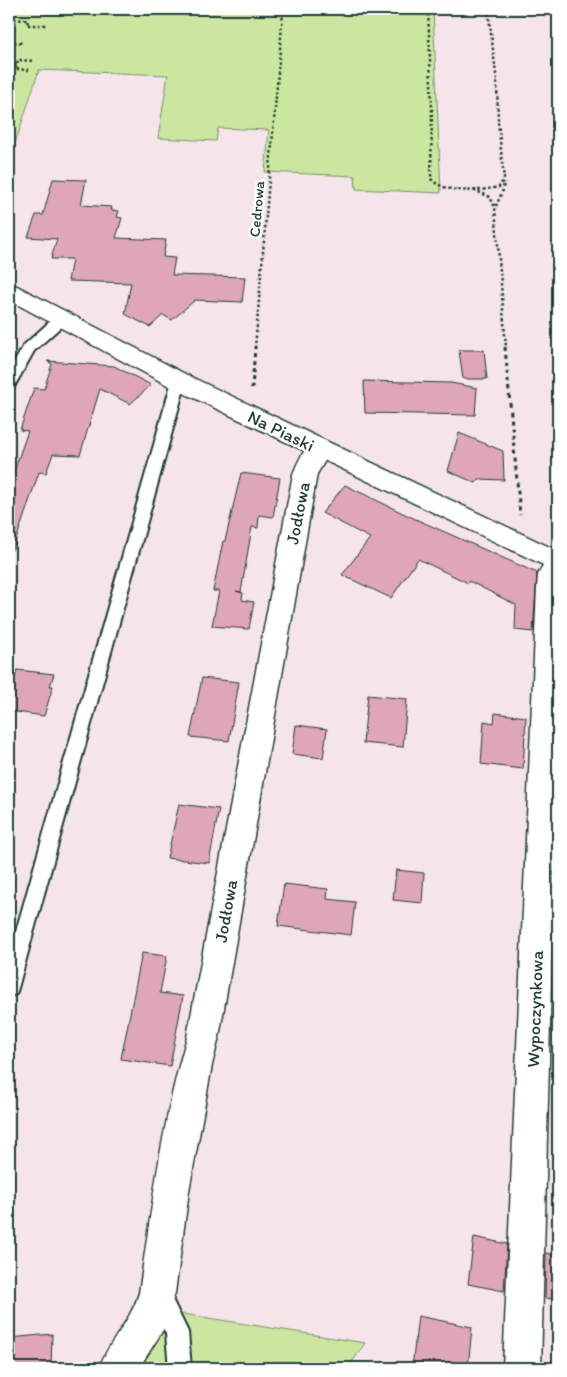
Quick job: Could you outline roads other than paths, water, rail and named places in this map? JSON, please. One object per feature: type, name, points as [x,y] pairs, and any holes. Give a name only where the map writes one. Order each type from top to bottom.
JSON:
[{"type":"street","name":"Na Piaski","points":[[9,291],[248,415],[558,562]]},
{"type":"street","name":"Jodłowa","points":[[118,1368],[150,1317],[157,1293],[172,1191],[195,1065],[203,1037],[305,474],[311,460],[320,450]]},
{"type":"street","name":"Wypoczynkowa","points":[[522,1368],[534,1065],[542,756],[551,575],[558,562]]},
{"type":"lane","points":[[9,384],[29,348],[61,319]]},
{"type":"lane","points":[[9,988],[179,380]]},
{"type":"lane","points":[[157,1293],[176,1332],[180,1368]]}]
